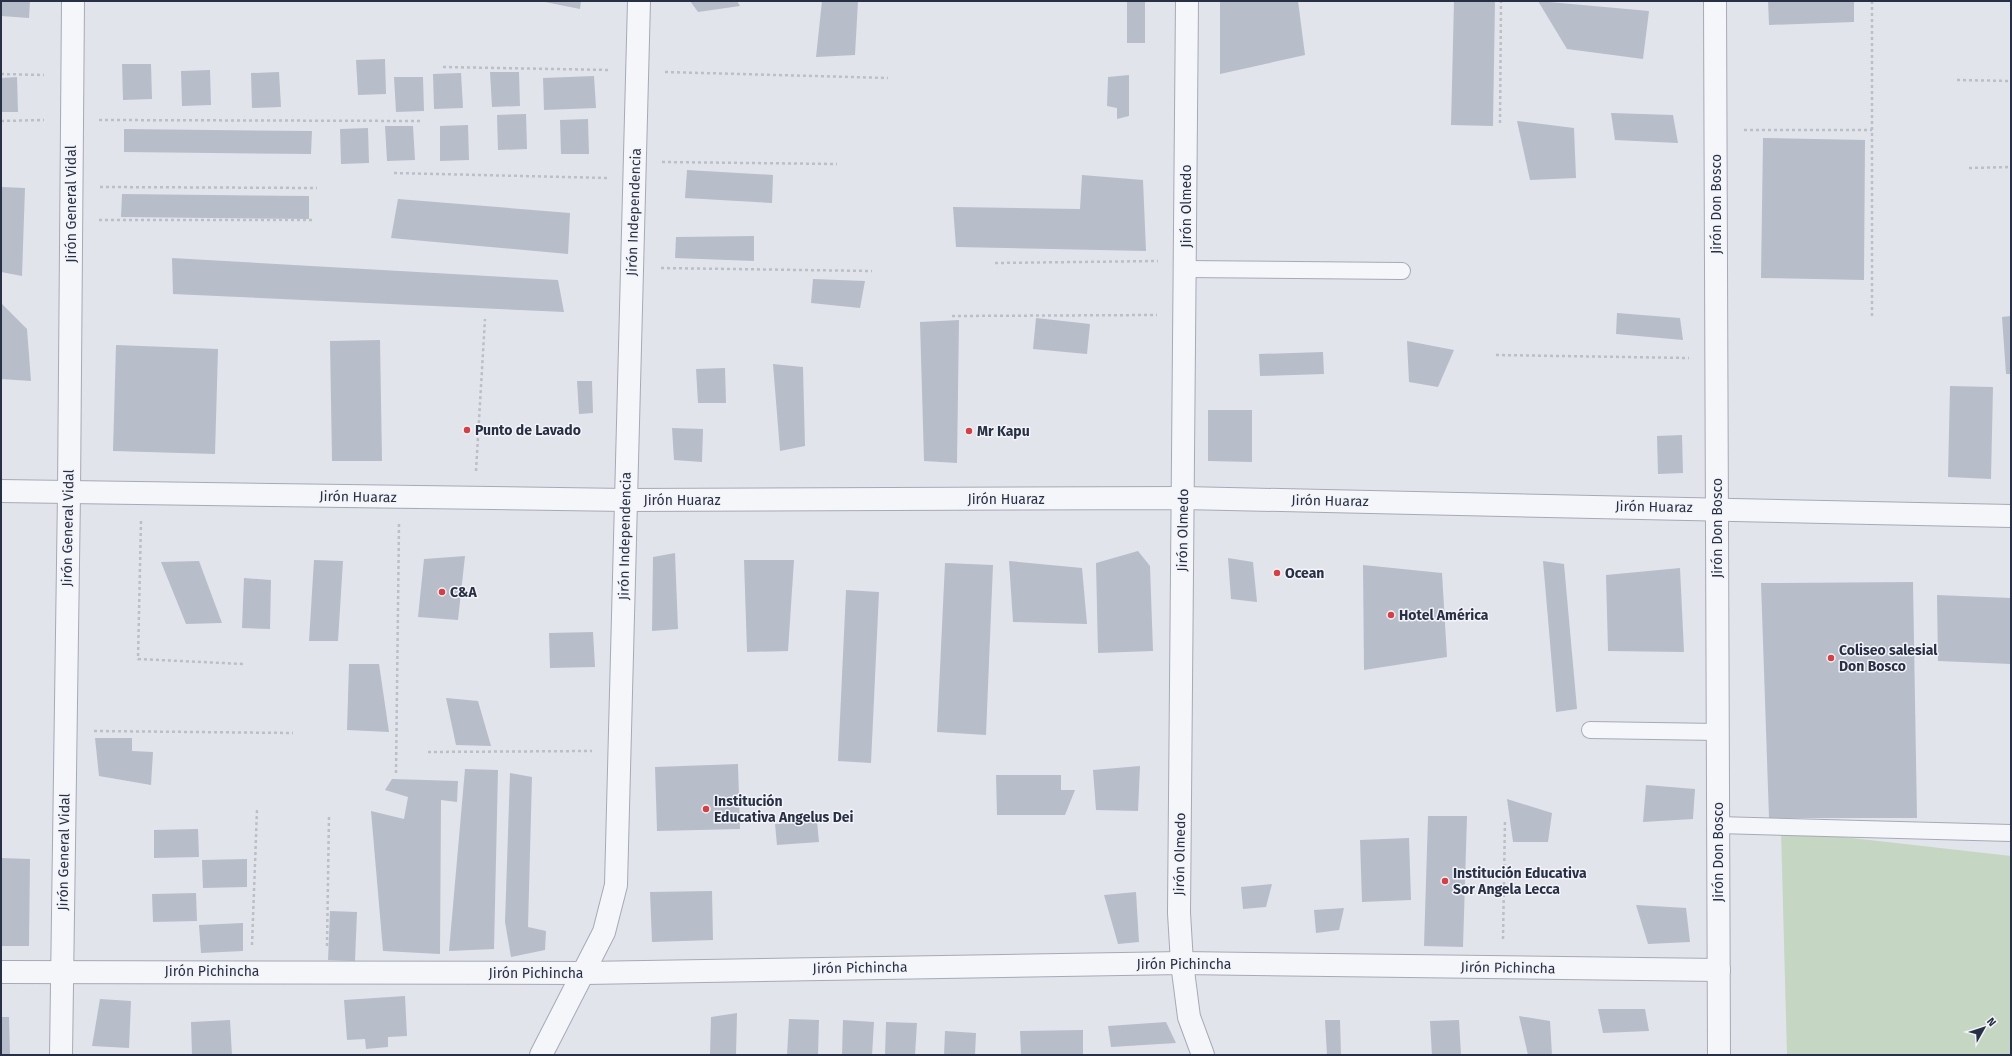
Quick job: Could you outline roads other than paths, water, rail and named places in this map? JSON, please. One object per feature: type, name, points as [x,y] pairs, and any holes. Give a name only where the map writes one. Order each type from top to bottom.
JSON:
[{"type":"street","name":"Jirón General Vidal","points":[[61,1055],[69,493],[73,1]]},
{"type":"street","name":"Jirón Independencia","points":[[542,1055],[585,973],[604,932],[616,885],[639,1]]},
{"type":"street","name":"Jirón Olmedo","points":[[1187,1],[1180,913],[1182,963],[1188,1017],[1203,1055]]},
{"type":"street","name":"Jirón Don Bosco","points":[[1714,1],[1719,1055]]},
{"type":"street","name":"Jirón Huaraz","points":[[1,491],[626,500],[1184,498],[1717,508],[2011,516]]},
{"type":"street","name":"Jirón Pichincha","points":[[1,972],[585,973],[1182,963],[1719,970]]},
{"type":"lane","points":[[1185,265],[1402,271]]},
{"type":"lane","points":[[1590,730],[1718,732]]},
{"type":"lane","points":[[1718,825],[2011,833]]},
{"type":"place","name":"Punto de Lavado","points":[[467,430]]},
{"type":"place","name":"Mr Kapu","points":[[969,431]]},
{"type":"place","name":"Ocean","points":[[1277,573]]},
{"type":"place","name":"C&A","points":[[442,592]]},
{"type":"place","name":"Hotel América","points":[[1391,615]]},
{"type":"place","name":"Coliseo salesial Don Bosco","points":[[1831,658]]},
{"type":"place","name":"Institución Educativa Angelus Dei","points":[[706,809]]},
{"type":"place","name":"Institución Educativa Sor Angela Lecca","points":[[1445,881]]}]
